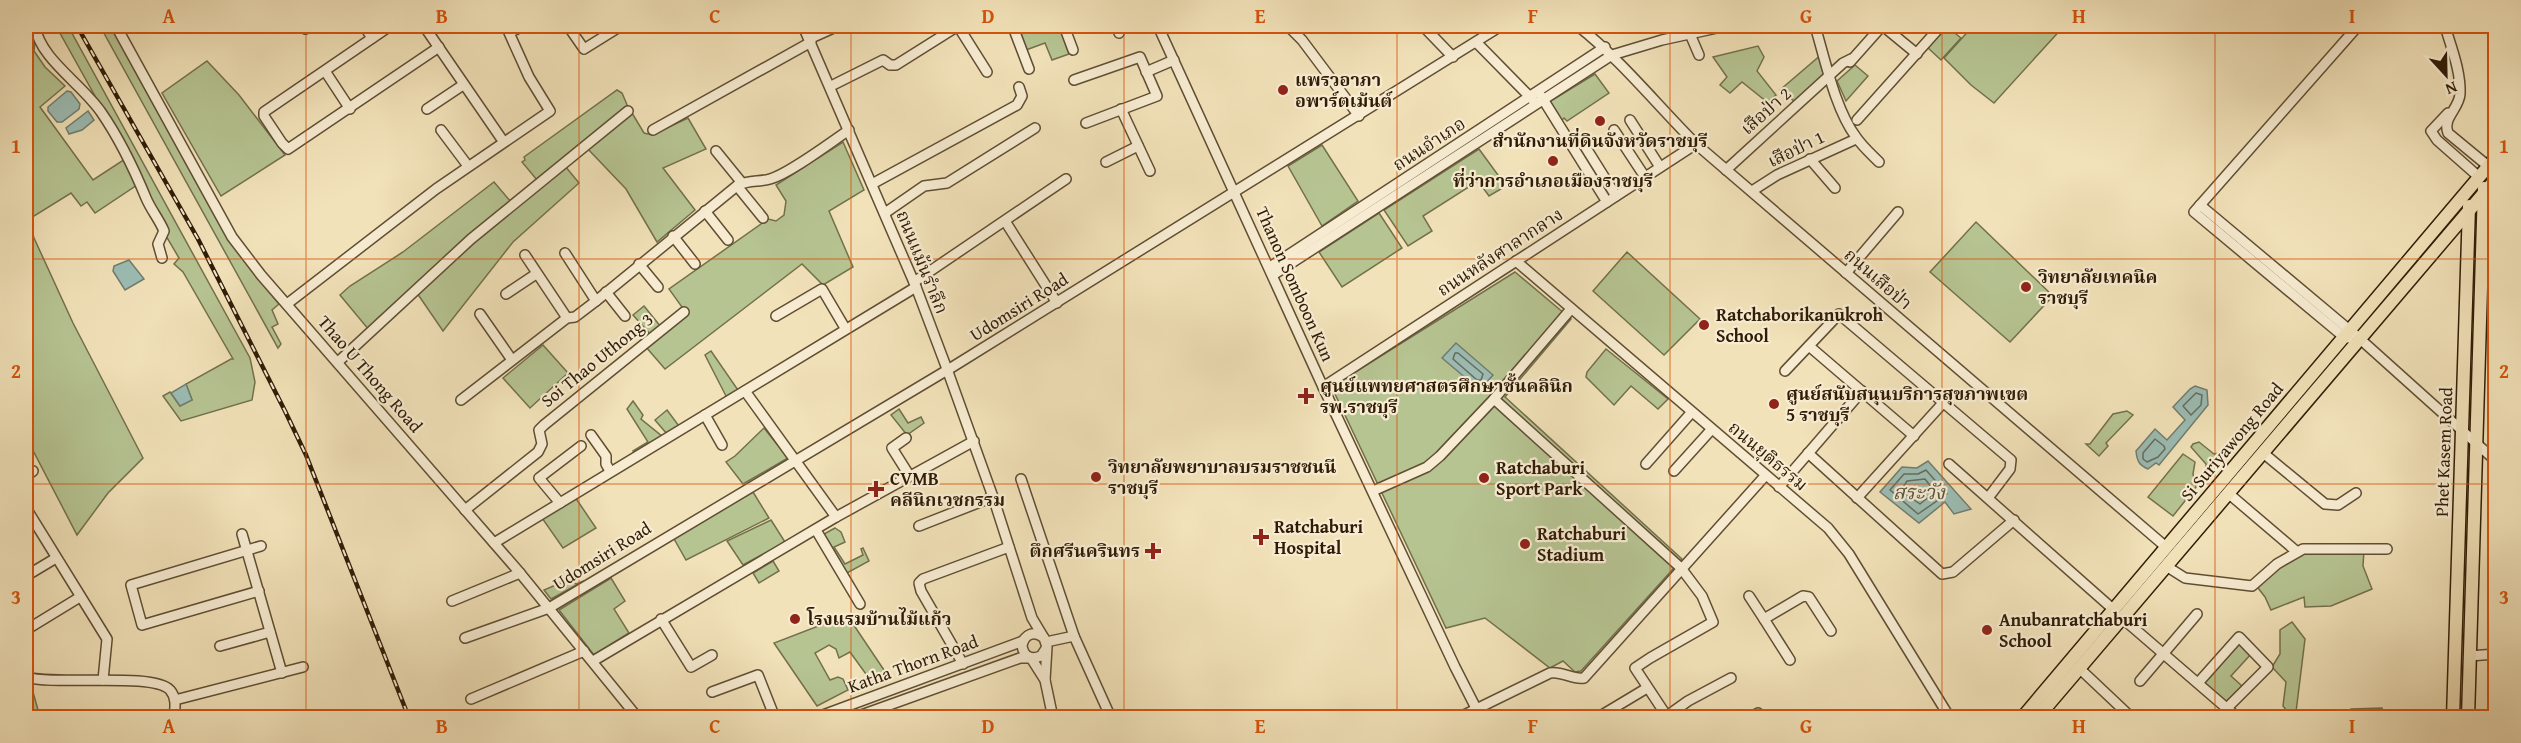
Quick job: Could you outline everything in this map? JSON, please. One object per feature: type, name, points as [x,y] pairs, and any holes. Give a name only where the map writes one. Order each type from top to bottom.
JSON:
[{"type":"main road","points":[[2479,177],[2492,162]]},
{"type":"main road","name":"Si Suriyawong Road","points":[[2037,717],[2079,668],[2118,614],[2170,550],[2351,335],[2479,177]]},
{"type":"main road","name":"Phet Kasem Road","points":[[2468,717],[2488,203],[2483,182],[2479,177]]},
{"type":"main road","points":[[2488,203],[2496,179]]},
{"type":"main road","name":"Phet Kasem Road","points":[[2453,717],[2469,188]]},
{"type":"main road","name":"Si Suriyawong Road","points":[[2022,717],[2166,566],[2170,550],[2228,493],[2351,335],[2469,210],[2488,203]]},
{"type":"street","points":[[35,26],[43,50],[86,92],[103,114],[136,173],[146,200],[164,231],[158,244],[162,258]]},
{"type":"street","name":"Thao U Thong Road","points":[[116,26],[232,237],[287,304],[520,573],[638,717]]},
{"type":"street","points":[[364,26],[372,38]]},
{"type":"street","points":[[390,26],[264,112],[276,134],[288,149],[438,47]]},
{"type":"street","points":[[424,26],[503,141]]},
{"type":"street","points":[[287,304],[468,166],[550,111],[529,77],[508,29],[524,26]]},
{"type":"street","points":[[568,26],[584,49],[621,26]]},
{"type":"street","name":"ถนนแม้นรำลึก","points":[[804,26],[915,284],[974,441],[1032,618],[1046,642]]},
{"type":"street","points":[[653,130],[838,26]]},
{"type":"street","points":[[831,86],[883,60],[890,65],[896,65],[958,26],[987,72]]},
{"type":"street","points":[[1016,26],[1013,27],[1029,69]]},
{"type":"street","points":[[1064,26],[1073,50]]},
{"type":"street","name":"Thanon Somboon Kun","points":[[1158,26],[1323,387],[1479,713]]},
{"type":"street","points":[[1288,26],[1302,40],[1359,116]]},
{"type":"street","points":[[1423,26],[1453,57]]},
{"type":"street","name":"Udomsiri Road","points":[[465,638],[549,608],[1057,303],[1501,26]]},
{"type":"street","name":"ถนนเสือป่า","points":[[1578,26],[1605,47],[1696,144],[2170,550]]},
{"type":"street","name":"ถนนอำเภอ","points":[[1271,271],[1537,98],[1612,55],[1726,26]]},
{"type":"street","points":[[1815,26],[1829,76],[1849,126],[1856,139],[1879,162]]},
{"type":"street","points":[[1882,26],[1917,54]]},
{"type":"street","name":"เสือป่า 2","points":[[1726,170],[1829,76],[1840,73],[1882,26]]},
{"type":"street","points":[[1857,120],[1941,26]]},
{"type":"street","points":[[2358,26],[2197,208],[2351,335],[2496,462]]},
{"type":"street","points":[[2445,26],[2459,80],[2459,101],[2446,122],[2448,133],[2492,162]]},
{"type":"street","points":[[1690,34],[1699,55]]},
{"type":"street","points":[[1476,42],[1537,98],[1607,202]]},
{"type":"street","name":"ถนนอำเภอ","points":[[1271,271],[1378,206],[1537,98],[1605,47]]},
{"type":"street","points":[[1074,80],[1140,57],[1157,96],[1086,123]]},
{"type":"street","points":[[1146,72],[1173,60]]},
{"type":"street","points":[[325,71],[350,109]]},
{"type":"street","points":[[427,109],[463,85]]},
{"type":"street","points":[[872,184],[1017,105],[1022,96],[1019,87]]},
{"type":"street","points":[[1121,110],[1150,171]]},
{"type":"street","points":[[338,362],[471,239],[628,111]]},
{"type":"street","points":[[2453,111],[2431,131],[2437,140],[2479,177]]},
{"type":"street","points":[[1630,120],[1660,167]]},
{"type":"street","points":[[885,213],[924,186],[947,183],[1035,128]]},
{"type":"street","points":[[441,130],[468,166]]},
{"type":"street","points":[[461,400],[567,318],[575,317],[596,301],[673,236],[740,185],[771,179],[812,156],[849,130]]},
{"type":"street","points":[[1614,130],[1645,177]]},
{"type":"street","name":"เสือป่า 1","points":[[1752,192],[1810,159],[1856,139]]},
{"type":"street","name":"ถนนหลังศาลากลาง","points":[[1323,387],[1696,144]]},
{"type":"street","points":[[1106,162],[1138,146]]},
{"type":"street","points":[[1586,148],[1616,196]]},
{"type":"street","points":[[716,151],[763,218]]},
{"type":"street","points":[[1810,159],[1835,188]]},
{"type":"street","points":[[494,543],[745,391],[915,284],[1066,179]]},
{"type":"street","points":[[705,211],[728,240]]},
{"type":"street","points":[[1845,273],[1898,212]]},
{"type":"street","points":[[1005,221],[1057,303]]},
{"type":"street","points":[[673,236],[695,264]]},
{"type":"street","points":[[565,252],[596,301]]},
{"type":"street","points":[[525,255],[567,318]]},
{"type":"street","name":"ถนนยุติธรรม","points":[[1516,261],[1828,528],[1849,554],[1950,717]]},
{"type":"street","points":[[639,264],[658,287]]},
{"type":"street","points":[[506,294],[536,274]]},
{"type":"street","points":[[776,316],[822,289],[845,328]]},
{"type":"street","points":[[606,292],[625,316]]},
{"type":"street","points":[[1373,492],[1427,467],[1494,399],[1571,309]]},
{"type":"street","name":"Soi Thao Uthong 3","points":[[465,510],[538,452],[542,444],[539,430],[544,425],[684,312]]},
{"type":"street","points":[[480,314],[512,360]]},
{"type":"street","points":[[1785,371],[1839,314],[2011,460],[2010,470],[1988,498]]},
{"type":"street","points":[[1809,346],[1914,436]]},
{"type":"street","points":[[745,391],[836,517]]},
{"type":"street","points":[[1779,487],[1862,391]]},
{"type":"street","points":[[1494,399],[1681,568],[1702,596],[1713,622],[1635,668],[1667,717],[1688,701],[1731,678]]},
{"type":"street","points":[[1857,498],[1943,403]]},
{"type":"street","points":[[1646,464],[1690,412]]},
{"type":"street","points":[[705,415],[722,445]]},
{"type":"street","points":[[1674,471],[1711,430]]},
{"type":"street","points":[[591,435],[606,456],[606,464],[610,471]]},
{"type":"street","points":[[906,438],[892,448],[909,475]]},
{"type":"street","points":[[593,661],[836,517],[974,441]]},
{"type":"street","points":[[560,503],[539,478],[581,447]]},
{"type":"street","points":[[2262,452],[2325,504],[2338,505],[2356,493]]},
{"type":"street","points":[[1808,453],[1941,574],[1953,572],[2014,520]]},
{"type":"street","points":[[1949,464],[2238,717]]},
{"type":"street","points":[[1458,717],[1479,713],[1550,673],[1558,672],[1576,679],[1584,678],[1765,476]]},
{"type":"street","points":[[1022,479],[1074,636],[1111,717]]},
{"type":"street","points":[[2228,493],[2296,551]]},
{"type":"street","points":[[919,526],[993,497]]},
{"type":"street","points":[[26,508],[29,522],[56,558],[107,639],[103,680]]},
{"type":"street","points":[[816,530],[860,604]]},
{"type":"street","points":[[242,534],[282,673]]},
{"type":"street","points":[[259,591],[142,625],[131,585],[261,546]]},
{"type":"street","points":[[963,664],[921,591],[919,583],[923,579],[1009,547]]},
{"type":"street","points":[[2166,566],[2185,578],[2252,586],[2296,551],[2386,549]]},
{"type":"street","points":[[26,576],[56,558]]},
{"type":"street","points":[[452,601],[520,573]]},
{"type":"street","points":[[1749,596],[1790,660]]},
{"type":"street","points":[[1764,619],[1803,596],[1809,597],[1831,631]]},
{"type":"street","points":[[26,630],[80,597]]},
{"type":"street","points":[[2140,681],[2197,614]]},
{"type":"street","points":[[1032,618],[1023,640],[1023,651],[1031,658],[1045,680]]},
{"type":"street","points":[[661,619],[691,667],[712,655]]},
{"type":"street","points":[[220,646],[270,632]]},
{"type":"street","points":[[1023,640],[1034,633],[1046,642],[1074,636]]},
{"type":"street","points":[[2198,683],[2239,637],[2268,667],[2227,708]]},
{"type":"street","name":"Katha Thorn Road","points":[[815,717],[1023,640]]},
{"type":"street","points":[[1031,658],[1041,656],[1046,642]]},
{"type":"street","points":[[1046,642],[1045,680],[1053,717]]},
{"type":"street","points":[[471,699],[584,651]]},
{"type":"street","points":[[2469,656],[2496,654]]},
{"type":"street","name":"Katha Thorn Road","points":[[853,717],[1020,658],[1031,658]]},
{"type":"street","points":[[175,700],[303,667]]},
{"type":"street","points":[[2079,668],[2109,698],[2133,717]]},
{"type":"street","points":[[712,692],[758,675],[775,717]]},
{"type":"street","points":[[26,677],[45,681],[103,680],[153,683],[167,687],[175,700],[174,717]]},
{"type":"street","points":[[1598,717],[1647,688]]},
{"type":"street","points":[[1748,717],[1758,713]]},
{"type":"green space","points":[[56,26],[68,26],[250,358],[255,382],[252,400],[181,421],[163,396],[170,392],[180,406],[192,400],[186,384],[233,359],[183,272],[174,264],[179,258],[162,229],[159,231],[141,196],[129,157]]},
{"type":"green space","points":[[100,26],[111,26],[223,229],[237,251],[279,304],[272,310],[278,324],[272,327],[281,344],[278,348]]},
{"type":"green space","points":[[1028,26],[1059,26],[1069,54],[1052,60],[1045,43],[1026,50],[1018,29]]},
{"type":"green space","points":[[1946,26],[1961,38],[1941,60],[1927,47]]},
{"type":"green space","points":[[1973,26],[2064,26],[1994,103],[1971,85],[1944,58]]},
{"type":"green space","points":[[26,27],[35,41],[34,51],[45,67],[65,86],[40,107],[93,180],[125,159],[140,183],[95,213],[87,202],[81,206],[71,193],[29,219],[34,238],[73,323],[143,458],[108,493],[77,535],[26,437]]},
{"type":"green space","points":[[1758,46],[1764,57],[1757,71],[1776,95],[1767,102],[1742,82],[1730,93],[1720,85],[1727,77],[1713,57]]},
{"type":"green space","points":[[1822,54],[1824,75],[1794,101],[1780,90]]},
{"type":"green space","points":[[207,61],[239,95],[285,155],[221,196],[162,93]]},
{"type":"green space","points":[[1855,65],[1868,76],[1846,101],[1837,81]]},
{"type":"green space","points":[[1595,74],[1609,93],[1567,121],[1564,118],[1561,121],[1549,102]]},
{"type":"green space","points":[[617,90],[622,93],[628,107],[537,180],[522,162],[525,160],[524,157]]},
{"type":"green space","points":[[632,113],[644,133],[652,135],[688,118],[706,149],[663,168],[695,210],[657,242],[626,189],[587,148]]},
{"type":"green space","points":[[843,142],[864,190],[829,211],[853,267],[823,285],[802,264],[665,369],[646,347],[687,314],[669,289],[768,219],[776,221],[784,215],[786,201],[776,185]]},
{"type":"green space","points":[[1322,145],[1358,201],[1322,226],[1288,166]]},
{"type":"green space","points":[[1479,149],[1506,186],[1489,196],[1478,181],[1423,216],[1432,231],[1408,246],[1384,210]]},
{"type":"green space","points":[[565,166],[579,183],[513,242],[443,331],[417,293],[478,238]]},
{"type":"green space","points":[[494,182],[511,202],[369,330],[340,295],[403,252]]},
{"type":"green space","points":[[1379,213],[1402,248],[1342,287],[1319,252]]},
{"type":"green space","points":[[1976,222],[2053,296],[2010,342],[1930,272]]},
{"type":"green space","points":[[1627,252],[1700,319],[1664,355],[1593,291]]},
{"type":"green space","name":"Ratchaburi Sport Park","points":[[1515,272],[1571,319],[1505,397],[1682,559],[1581,671],[1575,672],[1563,661],[1550,668],[1485,618],[1446,628],[1335,394],[1336,384]]},
{"type":"green space","points":[[644,306],[661,327],[651,335],[633,315]]},
{"type":"green space","points":[[543,345],[568,373],[530,408],[503,378]]},
{"type":"green space","points":[[1606,349],[1668,399],[1658,409],[1631,386],[1614,405],[1586,377],[1587,372]]},
{"type":"green space","points":[[711,351],[738,390],[727,398],[705,355]]},
{"type":"green space","points":[[633,401],[643,415],[641,419],[663,437],[635,453],[633,451],[648,442],[627,409]]},
{"type":"green space","points":[[899,409],[908,423],[921,417],[924,423],[907,435],[891,415]]},
{"type":"green space","points":[[667,410],[679,426],[667,434],[655,420]]},
{"type":"green space","points":[[2127,411],[2133,415],[2106,443],[2108,446],[2099,456],[2086,444],[2090,444],[2113,414]]},
{"type":"green space","points":[[764,428],[788,458],[743,484],[726,462]]},
{"type":"green space","points":[[2199,442],[2214,454],[2225,452],[2206,473],[2206,464],[2191,447]]},
{"type":"green space","points":[[2183,454],[2195,462],[2193,474],[2196,487],[2173,516],[2148,497]]},
{"type":"green space","points":[[753,492],[769,518],[686,560],[673,537]]},
{"type":"green space","points":[[575,497],[596,528],[563,548],[542,518]]},
{"type":"green space","points":[[771,520],[785,542],[743,565],[727,541]]},
{"type":"green space","points":[[835,528],[841,532],[845,542],[834,547],[845,564],[863,555],[861,549],[863,548],[869,561],[847,573],[824,534]]},
{"type":"green space","points":[[2364,550],[2363,566],[2372,589],[2331,606],[2305,607],[2304,597],[2271,610],[2255,584],[2296,551]]},
{"type":"green space","points":[[773,561],[779,571],[759,583],[753,573]]},
{"type":"green space","points":[[572,578],[576,584],[584,581],[551,599],[544,590]]},
{"type":"green space","points":[[611,578],[625,601],[614,609],[629,633],[594,655],[559,610]]},
{"type":"green space","points":[[847,615],[890,679],[874,685],[850,652],[839,658],[836,649],[829,645],[815,653],[830,680],[838,677],[843,679],[848,690],[817,706],[774,643]]},
{"type":"green space","points":[[2292,622],[2305,639],[2296,712],[2334,717],[2292,717],[2283,706],[2286,682],[2272,667],[2280,654],[2280,630]]},
{"type":"green space","points":[[2239,640],[2252,653],[2231,676],[2242,686],[2226,702],[2204,683]]},
{"type":"green space","points":[[31,685],[40,717],[26,717],[26,687]]},
{"type":"green space","points":[[2382,708],[2384,717],[2350,717],[2351,709]]},
{"type":"water","points":[[67,91],[71,92],[80,104],[79,109],[62,122],[57,122],[48,111],[48,107]]},
{"type":"water","points":[[88,111],[94,120],[82,130],[69,134],[66,128]]},
{"type":"water","points":[[129,260],[144,279],[125,290],[113,271],[114,266]]},
{"type":"water","points":[[1456,343],[1493,375],[1480,390],[1442,358]]},
{"type":"water","points":[[186,384],[192,400],[180,406],[171,393]]},
{"type":"water","points":[[2195,386],[2207,390],[2208,405],[2159,465],[2156,463],[2148,469],[2139,462],[2136,451],[2155,429],[2167,440],[2185,420],[2173,407]]},
{"type":"water","name":"สระวัง","points":[[1928,461],[1971,509],[1954,514],[1945,502],[1919,523],[1880,492],[1902,467],[1917,468]]},
{"type":"railway","points":[[77,26],[198,239],[285,411],[306,455],[409,718]]},
{"type":"place","name":"แพรวอาภา อพาร์ตเม้นต์","points":[[1283,90]]},
{"type":"place","name":"สำนักงานที่ดินจังหวัดราชบุรี","points":[[1600,121]]},
{"type":"place","name":"ที่ว่าการอำเภอเมืองราชบุรี","points":[[1553,161]]},
{"type":"place","name":"วิทยาลัยเทคนิค ราชบุรี","points":[[2026,287]]},
{"type":"place","name":"Ratchaborikanukroh School","points":[[1704,325]]},
{"type":"place","name":"ศูนย์แพทยศาสตรศึกษาชั้นคลินิก รพ.ราชบุรี","points":[[1306,396]]},
{"type":"place","name":"ศูนย์สนับสนุนบริการสุขภาพเขต 5 ราชบุรี","points":[[1774,404]]},
{"type":"place","name":"วิทยาลัยพยาบาลบรมราชชนนี ราชบุรี","points":[[1096,477]]},
{"type":"place","name":"Ratchaburi Sport Park","points":[[1484,478]]},
{"type":"place","name":"CVMB คลีนิกเวชกรรม","points":[[876,489]]},
{"type":"place","name":"Ratchaburi Hospital","points":[[1261,537]]},
{"type":"place","name":"Ratchaburi Stadium","points":[[1525,544]]},
{"type":"place","name":"ตึกศรีนครินทร","points":[[1153,551]]},
{"type":"place","name":"โรงแรมบ้านไม้แก้ว","points":[[795,619]]},
{"type":"place","name":"Anubanratchaburi School","points":[[1987,630]]}]
